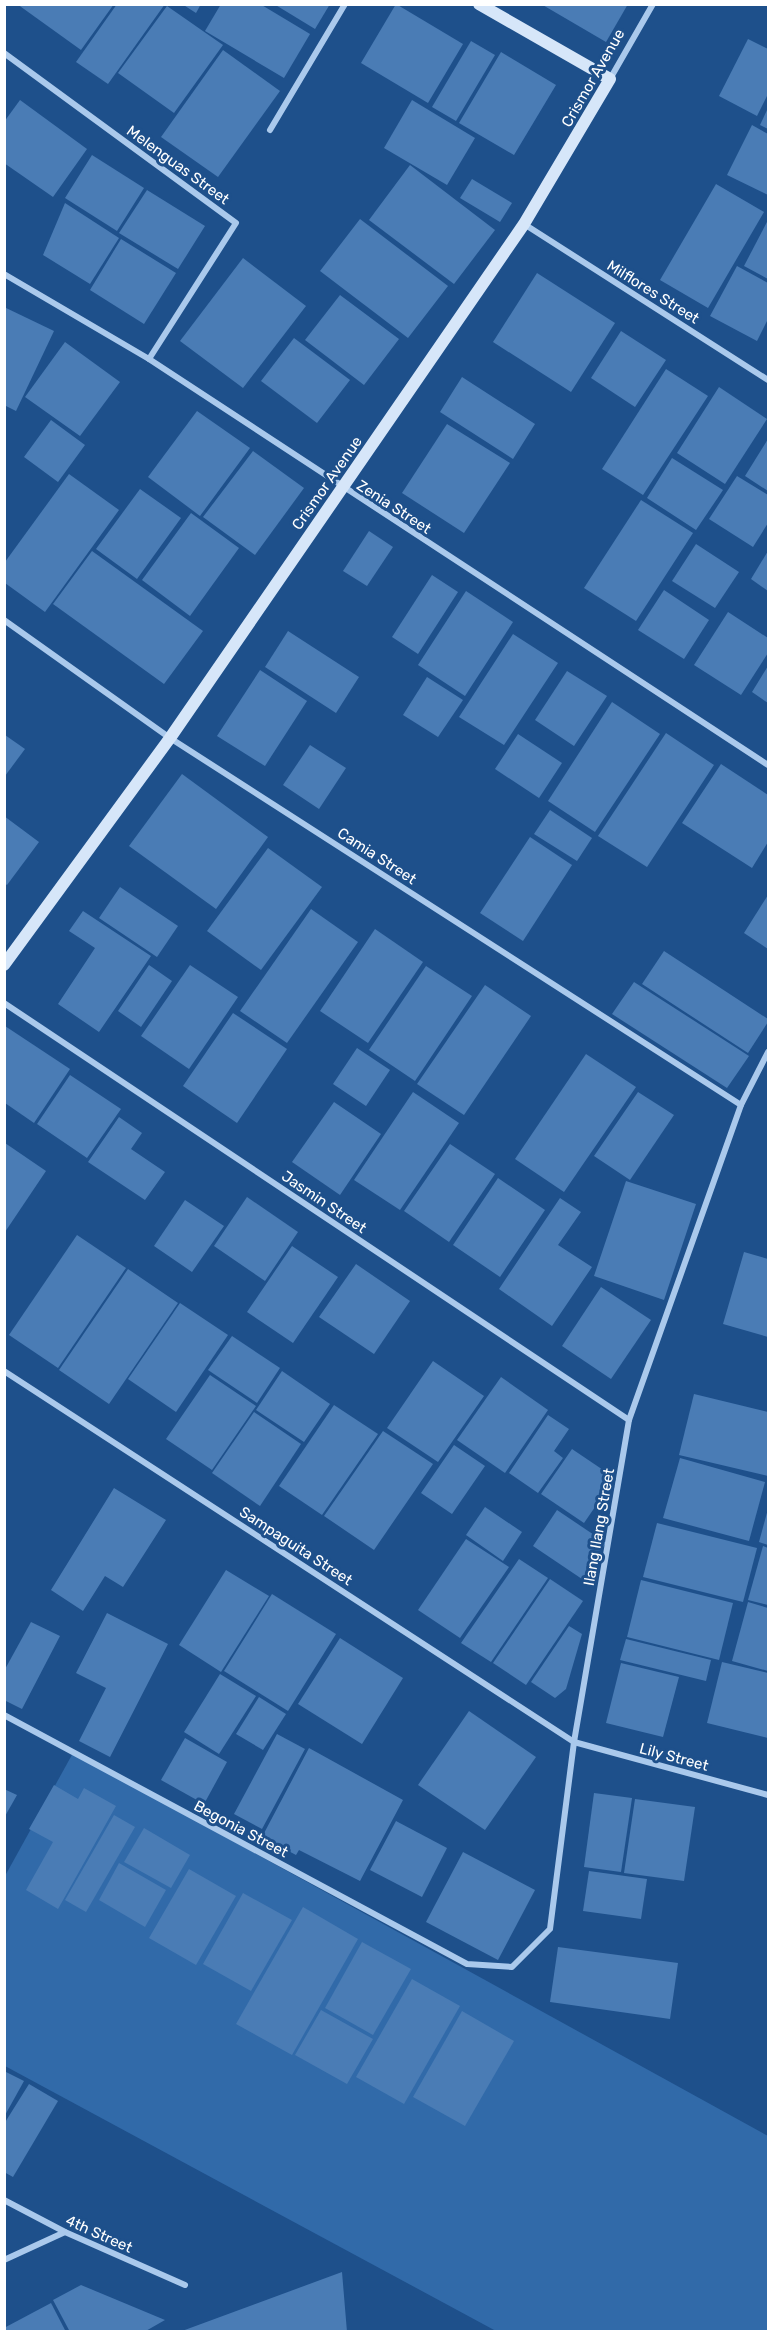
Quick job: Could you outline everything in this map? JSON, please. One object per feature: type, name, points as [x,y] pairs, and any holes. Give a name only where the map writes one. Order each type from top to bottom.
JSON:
[{"type":"street","points":[[270,130],[345,4]]},
{"type":"street","points":[[479,4],[610,79]]},
{"type":"street","name":"Crismor Avenue","points":[[4,964],[170,738],[524,224],[652,4]]},
{"type":"street","name":"Melenguas Street","points":[[4,53],[236,223],[149,359]]},
{"type":"street","name":"Milflores Street","points":[[524,224],[768,380]]},
{"type":"street","name":"Zenia Street","points":[[4,274],[149,359],[768,765]]},
{"type":"street","name":"Camia Street","points":[[4,620],[170,738],[741,1105]]},
{"type":"street","name":"Jasmin Street","points":[[4,1003],[629,1420]]},
{"type":"street","name":"Ilang Ilang Street","points":[[466,1964],[512,1967],[550,1929],[574,1742],[629,1420],[741,1105],[768,1052]]},
{"type":"street","name":"Sampaguita Street","points":[[4,1371],[574,1742]]},
{"type":"street","name":"Begonia Street","points":[[4,1715],[466,1964]]},
{"type":"street","name":"Lily Street","points":[[574,1742],[768,1795]]},
{"type":"street","name":"4th Street","points":[[4,2200],[65,2232],[185,2285]]},
{"type":"street","points":[[4,2260],[65,2232]]},
{"type":"shaded area","points":[[73,1753],[768,2136],[768,2331],[496,2331],[5,2066],[5,1876]]},
{"type":"building","points":[[17,4],[114,4],[81,50]]},
{"type":"building","points":[[117,4],[165,4],[108,84],[76,62]]},
{"type":"building","points":[[182,4],[201,4],[196,13]]},
{"type":"building","points":[[221,4],[260,4],[310,34],[284,78],[205,31]]},
{"type":"building","points":[[274,4],[330,4],[315,29]]},
{"type":"building","points":[[396,4],[463,44],[428,103],[361,63]]},
{"type":"building","points":[[541,4],[628,4],[606,42]]},
{"type":"building","points":[[167,6],[223,45],[174,113],[118,73]]},
{"type":"building","points":[[748,39],[768,49],[768,94],[757,116],[719,96]]},
{"type":"building","points":[[471,41],[495,55],[456,121],[432,107]]},
{"type":"building","points":[[223,50],[280,91],[218,177],[161,137]]},
{"type":"building","points":[[501,52],[556,85],[514,155],[459,123]]},
{"type":"building","points":[[20,100],[87,149],[53,197],[4,163],[4,122]]},
{"type":"building","points":[[412,100],[475,138],[447,185],[384,148]]},
{"type":"building","points":[[768,108],[768,129],[760,125]]},
{"type":"building","points":[[752,125],[768,134],[768,195],[727,175]]},
{"type":"building","points":[[92,155],[144,188],[117,231],[65,198]]},
{"type":"building","points":[[410,165],[495,230],[454,284],[369,220]]},
{"type":"building","points":[[472,179],[512,203],[500,222],[460,198]]},
{"type":"building","points":[[716,184],[764,212],[708,308],[660,280]]},
{"type":"building","points":[[147,190],[205,226],[178,269],[119,233]]},
{"type":"building","points":[[65,203],[119,238],[90,284],[43,255]]},
{"type":"building","points":[[360,219],[448,286],[408,338],[320,271]]},
{"type":"building","points":[[768,220],[768,279],[744,266]]},
{"type":"building","points":[[121,239],[176,273],[144,324],[90,290]]},
{"type":"building","points":[[243,258],[306,306],[243,388],[180,341]]},
{"type":"building","points":[[737,266],[768,283],[768,319],[757,341],[710,316]]},
{"type":"building","points":[[537,273],[615,323],[571,392],[493,342]]},
{"type":"building","points":[[340,295],[399,339],[364,385],[305,340]]},
{"type":"building","points":[[4,307],[54,331],[16,411],[4,405]]},
{"type":"building","points":[[621,331],[666,360],[635,407],[591,378]]},
{"type":"building","points":[[294,338],[350,380],[317,423],[261,381]]},
{"type":"building","points":[[65,342],[120,382],[80,436],[25,397]]},
{"type":"building","points":[[666,369],[708,396],[643,495],[602,469]]},
{"type":"building","points":[[462,377],[535,424],[513,459],[440,412]]},
{"type":"building","points":[[719,387],[767,419],[725,484],[677,453]]},
{"type":"building","points":[[197,411],[250,448],[200,516],[148,477]]},
{"type":"building","points":[[51,420],[85,445],[58,482],[24,457]]},
{"type":"building","points":[[447,424],[510,463],[464,533],[402,493]]},
{"type":"building","points":[[768,439],[768,491],[745,476]]},
{"type":"building","points":[[253,451],[304,488],[255,555],[203,517]]},
{"type":"building","points":[[672,458],[723,490],[696,530],[647,498]]},
{"type":"building","points":[[69,474],[119,510],[45,612],[5,583],[5,562]]},
{"type":"building","points":[[737,476],[768,495],[768,523],[753,547],[709,519]]},
{"type":"building","points":[[140,489],[181,518],[137,579],[96,549]]},
{"type":"building","points":[[641,500],[693,533],[636,621],[584,588]]},
{"type":"building","points":[[191,513],[239,548],[190,616],[142,580]]},
{"type":"building","points":[[369,531],[393,547],[367,586],[343,571]]},
{"type":"building","points":[[696,544],[739,572],[715,608],[672,581]]},
{"type":"building","points":[[92,551],[203,631],[164,684],[53,604]]},
{"type":"building","points":[[768,551],[768,591],[751,579]]},
{"type":"building","points":[[432,575],[458,592],[418,654],[392,637]]},
{"type":"building","points":[[664,590],[709,620],[684,659],[638,630]]},
{"type":"building","points":[[466,591],[513,622],[465,696],[418,665]]},
{"type":"building","points":[[728,612],[768,638],[768,653],[741,695],[694,665]]},
{"type":"building","points":[[288,631],[359,677],[336,713],[265,667]]},
{"type":"building","points":[[513,634],[558,663],[504,745],[459,717]]},
{"type":"building","points":[[768,666],[768,703],[752,692]]},
{"type":"building","points":[[260,670],[307,701],[265,766],[217,736]]},
{"type":"building","points":[[567,671],[607,696],[574,746],[535,720]]},
{"type":"building","points":[[427,677],[463,700],[438,737],[403,715]]},
{"type":"building","points":[[612,702],[660,734],[595,832],[548,801]]},
{"type":"building","points":[[666,733],[714,765],[647,867],[598,836]]},
{"type":"building","points":[[518,734],[562,763],[539,798],[495,769]]},
{"type":"building","points":[[5,735],[25,749],[5,776]]},
{"type":"building","points":[[310,745],[346,768],[319,809],[283,785]]},
{"type":"building","points":[[721,764],[768,795],[768,842],[752,868],[682,823]]},
{"type":"building","points":[[182,774],[268,837],[216,909],[129,846]]},
{"type":"building","points":[[550,810],[592,838],[577,861],[534,834]]},
{"type":"building","points":[[4,816],[39,842],[7,885],[4,883]]},
{"type":"building","points":[[530,837],[572,865],[523,941],[480,913]]},
{"type":"building","points":[[268,848],[322,887],[261,970],[207,931]]},
{"type":"building","points":[[120,887],[178,926],[157,957],[99,918]]},
{"type":"building","points":[[768,895],[768,949],[744,933]]},
{"type":"building","points":[[311,909],[358,942],[287,1043],[240,1011]]},
{"type":"building","points":[[83,911],[151,956],[99,1032],[58,1004],[95,948],[69,931]]},
{"type":"building","points":[[375,929],[423,962],[368,1043],[320,1011]]},
{"type":"building","points":[[664,951],[768,1019],[748,1053],[642,984]]},
{"type":"building","points":[[149,965],[172,981],[141,1027],[118,1011]]},
{"type":"building","points":[[190,965],[238,997],[189,1069],[141,1036]]},
{"type":"building","points":[[426,966],[472,996],[415,1081],[369,1050]]},
{"type":"building","points":[[634,982],[749,1056],[727,1088],[612,1014]]},
{"type":"building","points":[[485,985],[531,1016],[464,1115],[417,1084]]},
{"type":"building","points":[[233,1013],[287,1049],[237,1123],[183,1086]]},
{"type":"building","points":[[5,1026],[70,1069],[34,1123],[5,1103]]},
{"type":"building","points":[[357,1048],[390,1070],[366,1106],[333,1084]]},
{"type":"building","points":[[586,1054],[636,1087],[564,1192],[515,1159]]},
{"type":"building","points":[[70,1075],[121,1109],[87,1158],[37,1124]]},
{"type":"building","points":[[413,1092],[459,1123],[400,1210],[354,1180]]},
{"type":"building","points":[[638,1092],[674,1115],[630,1180],[594,1156]]},
{"type":"building","points":[[334,1102],[381,1134],[340,1195],[292,1162]]},
{"type":"building","points":[[119,1117],[142,1133],[131,1149],[165,1172],[145,1200],[88,1162]]},
{"type":"building","points":[[5,1143],[46,1171],[5,1232]]},
{"type":"building","points":[[450,1144],[495,1174],[449,1242],[404,1211]]},
{"type":"building","points":[[498,1178],[545,1210],[500,1277],[453,1245]]},
{"type":"building","points":[[626,1181],[696,1204],[664,1300],[594,1276]]},
{"type":"building","points":[[247,1197],[298,1232],[265,1281],[214,1246]]},
{"type":"building","points":[[560,1198],[581,1212],[558,1245],[592,1267],[552,1326],[499,1289]]},
{"type":"building","points":[[185,1200],[224,1226],[192,1272],[154,1246]]},
{"type":"building","points":[[77,1235],[126,1268],[58,1368],[9,1335]]},
{"type":"building","points":[[292,1246],[338,1277],[293,1343],[247,1312]]},
{"type":"building","points":[[744,1252],[768,1259],[768,1337],[723,1324]]},
{"type":"building","points":[[356,1264],[410,1301],[374,1354],[319,1317]]},
{"type":"building","points":[[128,1269],[178,1303],[109,1404],[59,1370]]},
{"type":"building","points":[[601,1287],[651,1320],[611,1379],[562,1346]]},
{"type":"building","points":[[180,1303],[228,1335],[176,1412],[128,1379]]},
{"type":"building","points":[[232,1336],[280,1368],[257,1403],[208,1370]]},
{"type":"building","points":[[433,1361],[484,1396],[438,1462],[387,1428]]},
{"type":"building","points":[[282,1371],[330,1404],[304,1442],[256,1410]]},
{"type":"building","points":[[210,1375],[256,1406],[212,1470],[166,1439]]},
{"type":"building","points":[[501,1377],[548,1410],[505,1473],[457,1440]]},
{"type":"building","points":[[694,1394],[768,1412],[768,1476],[679,1455]]},
{"type":"building","points":[[334,1405],[378,1434],[322,1515],[279,1486]]},
{"type":"building","points":[[254,1412],[301,1444],[260,1506],[212,1473]]},
{"type":"building","points":[[548,1415],[569,1429],[554,1451],[563,1458],[538,1493],[509,1473]]},
{"type":"building","points":[[383,1431],[433,1464],[374,1550],[324,1516]]},
{"type":"building","points":[[454,1445],[485,1466],[452,1514],[421,1493]]},
{"type":"building","points":[[572,1449],[615,1478],[584,1523],[541,1494]]},
{"type":"building","points":[[680,1458],[765,1482],[749,1541],[663,1518]]},
{"type":"building","points":[[114,1488],[166,1520],[123,1587],[105,1576],[83,1611],[51,1590]]},
{"type":"building","points":[[485,1507],[522,1532],[503,1561],[466,1535]]},
{"type":"building","points":[[768,1509],[768,1545],[759,1542]]},
{"type":"building","points":[[557,1510],[606,1543],[582,1579],[533,1546]]},
{"type":"building","points":[[657,1523],[757,1548],[743,1602],[643,1577]]},
{"type":"building","points":[[466,1539],[509,1567],[460,1638],[418,1610]]},
{"type":"building","points":[[763,1546],[768,1548],[768,1605],[748,1600]]},
{"type":"building","points":[[519,1559],[548,1578],[491,1662],[461,1643]]},
{"type":"building","points":[[226,1570],[269,1596],[221,1672],[179,1645]]},
{"type":"building","points":[[550,1579],[583,1601],[526,1685],[493,1663]]},
{"type":"building","points":[[641,1580],[733,1603],[719,1660],[627,1637]]},
{"type":"building","points":[[272,1594],[336,1634],[288,1711],[224,1671]]},
{"type":"building","points":[[748,1602],[768,1608],[768,1671],[732,1661]]},
{"type":"building","points":[[107,1613],[168,1644],[110,1757],[79,1741],[106,1688],[76,1673]]},
{"type":"building","points":[[31,1622],[60,1636],[22,1709],[4,1700],[4,1671]]},
{"type":"building","points":[[569,1626],[582,1634],[566,1689],[555,1698],[531,1682]]},
{"type":"building","points":[[340,1638],[403,1678],[362,1744],[298,1704]]},
{"type":"building","points":[[626,1639],[711,1660],[706,1681],[620,1660]]},
{"type":"building","points":[[722,1662],[768,1673],[768,1738],[707,1723]]},
{"type":"building","points":[[621,1663],[679,1677],[663,1737],[606,1723]]},
{"type":"building","points":[[220,1674],[256,1696],[219,1754],[184,1732]]},
{"type":"building","points":[[259,1697],[286,1714],[263,1750],[236,1734]]},
{"type":"building","points":[[469,1711],[536,1757],[485,1830],[418,1785]]},
{"type":"building","points":[[277,1734],[305,1749],[262,1829],[234,1814]]},
{"type":"building","points":[[185,1738],[227,1762],[204,1804],[161,1780]]},
{"type":"building","points":[[309,1748],[403,1800],[360,1881],[299,1850],[296,1855],[262,1837]]},
{"type":"building","points":[[54,1785],[78,1799],[84,1788],[116,1806],[58,1909],[26,1890],[53,1842],[29,1829]]},
{"type":"building","points":[[4,1789],[17,1795],[4,1818]]},
{"type":"building","points":[[594,1793],[632,1798],[621,1872],[584,1867]]},
{"type":"building","points":[[635,1799],[695,1807],[684,1881],[624,1873]]},
{"type":"building","points":[[114,1815],[135,1827],[86,1912],[65,1900]]},
{"type":"building","points":[[396,1821],[447,1848],[422,1897],[370,1870]]},
{"type":"building","points":[[144,1828],[190,1855],[171,1888],[124,1862]]},
{"type":"building","points":[[463,1852],[535,1890],[498,1960],[426,1922]]},
{"type":"building","points":[[119,1863],[166,1890],[145,1927],[99,1900]]},
{"type":"building","points":[[189,1869],[236,1896],[196,1965],[149,1938]]},
{"type":"building","points":[[589,1871],[647,1879],[641,1919],[583,1911]]},
{"type":"building","points":[[243,1893],[292,1920],[251,1991],[203,1964]]},
{"type":"building","points":[[303,1907],[358,1939],[292,2055],[236,2024]]},
{"type":"building","points":[[362,1942],[411,1969],[373,2035],[325,2008]]},
{"type":"building","points":[[558,1947],[678,1963],[670,2019],[550,2002]]},
{"type":"building","points":[[412,1979],[460,2006],[404,2104],[356,2077]]},
{"type":"building","points":[[321,2010],[373,2039],[347,2084],[295,2055]]},
{"type":"building","points":[[462,2011],[514,2041],[465,2126],[413,2097]]},
{"type":"building","points":[[4,2071],[24,2081],[4,2117]]},
{"type":"building","points":[[29,2084],[58,2101],[13,2177],[4,2172],[4,2124]]},
{"type":"building","points":[[342,2272],[347,2332],[182,2332],[182,2331]]},
{"type":"building","points":[[81,2285],[165,2320],[144,2332],[70,2332],[53,2300]]},
{"type":"building","points":[[51,2303],[66,2332],[4,2332],[4,2328]]}]
